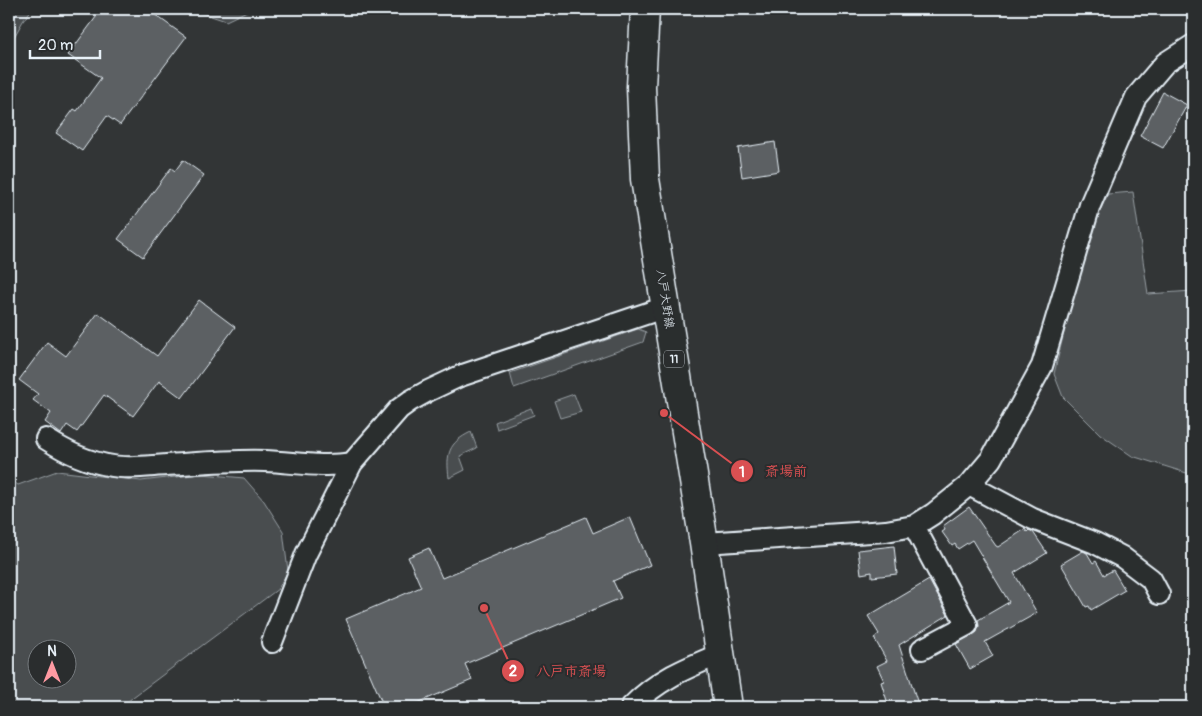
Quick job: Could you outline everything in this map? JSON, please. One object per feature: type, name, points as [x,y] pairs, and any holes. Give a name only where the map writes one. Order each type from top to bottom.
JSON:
[{"type":"main road","name":"八戸大野線","points":[[645,9],[640,87],[645,179],[704,543],[728,707]]},
{"type":"street","points":[[704,543],[886,531],[914,526],[933,514],[969,484],[991,459],[1042,366],[1090,205],[1136,97],[1166,63],[1193,46]]},
{"type":"street","points":[[272,642],[306,554],[352,463],[398,409],[428,391],[460,376],[666,307]]},
{"type":"street","points":[[46,439],[71,454],[91,462],[114,466],[239,461],[335,466],[352,463]]},
{"type":"street","points":[[969,484],[1033,519],[1095,543],[1122,557],[1151,579],[1159,594]]},
{"type":"street","points":[[914,526],[967,625],[922,649]]},
{"type":"street","points":[[631,707],[644,693],[678,672],[720,654]]},
{"type":"shaded area","points":[[9,9],[32,9],[9,46]]},
{"type":"shaded area","points":[[196,9],[251,9],[226,21],[199,12]]},
{"type":"shaded area","points":[[1133,192],[1148,294],[1193,291],[1193,475],[1132,456],[1100,434],[1063,397],[1054,374],[1069,312],[1097,217],[1108,194]]},
{"type":"shaded area","points":[[638,329],[646,332],[643,342],[514,388],[510,373]]},
{"type":"shaded area","points":[[574,394],[581,412],[560,418],[554,401]]},
{"type":"shaded area","points":[[531,408],[534,415],[497,429],[495,422]]},
{"type":"shaded area","points":[[471,432],[477,448],[460,456],[465,470],[449,478],[448,462],[450,450],[457,440]]},
{"type":"shaded area","points":[[57,471],[141,481],[202,474],[244,478],[264,501],[283,531],[288,571],[278,589],[122,707],[9,707],[9,479],[18,485]]},
{"type":"building","points":[[102,9],[147,9],[186,37],[120,125],[107,116],[82,151],[56,133],[74,109],[77,111],[101,78],[68,55]]},
{"type":"building","points":[[1163,92],[1187,105],[1163,148],[1140,136]]},
{"type":"building","points":[[775,142],[779,171],[742,177],[738,148]]},
{"type":"building","points":[[183,160],[204,175],[143,257],[118,239],[171,168],[175,171]]},
{"type":"building","points":[[199,300],[235,327],[182,398],[159,381],[133,416],[104,395],[77,432],[67,425],[61,434],[45,422],[51,413],[33,400],[38,394],[19,380],[47,342],[66,356],[98,313],[157,356]]},
{"type":"building","points":[[969,507],[996,546],[998,547],[1025,529],[1027,532],[1029,530],[1033,532],[1047,553],[1014,573],[1037,613],[985,642],[993,656],[970,669],[956,644],[977,632],[978,620],[1009,602],[972,540],[958,549],[955,544],[952,546],[942,532],[945,530],[943,526]]},
{"type":"building","points":[[586,517],[593,533],[630,517],[650,565],[613,581],[621,598],[465,664],[472,680],[408,707],[384,707],[346,619],[421,587],[408,557],[429,548],[442,578]]},
{"type":"building","points":[[894,546],[897,574],[872,577],[872,572],[861,574],[858,550]]},
{"type":"building","points":[[1083,551],[1087,553],[1093,563],[1096,561],[1104,575],[1113,570],[1125,590],[1091,610],[1089,606],[1086,607],[1061,564]]},
{"type":"building","points":[[929,580],[948,615],[899,645],[919,707],[889,707],[881,682],[884,681],[877,666],[887,661],[874,638],[879,634],[868,616]]},
{"type":"place","name":"斎場前","points":[[664,413]]},
{"type":"place","name":"八戸市斎場","points":[[484,608]]}]
